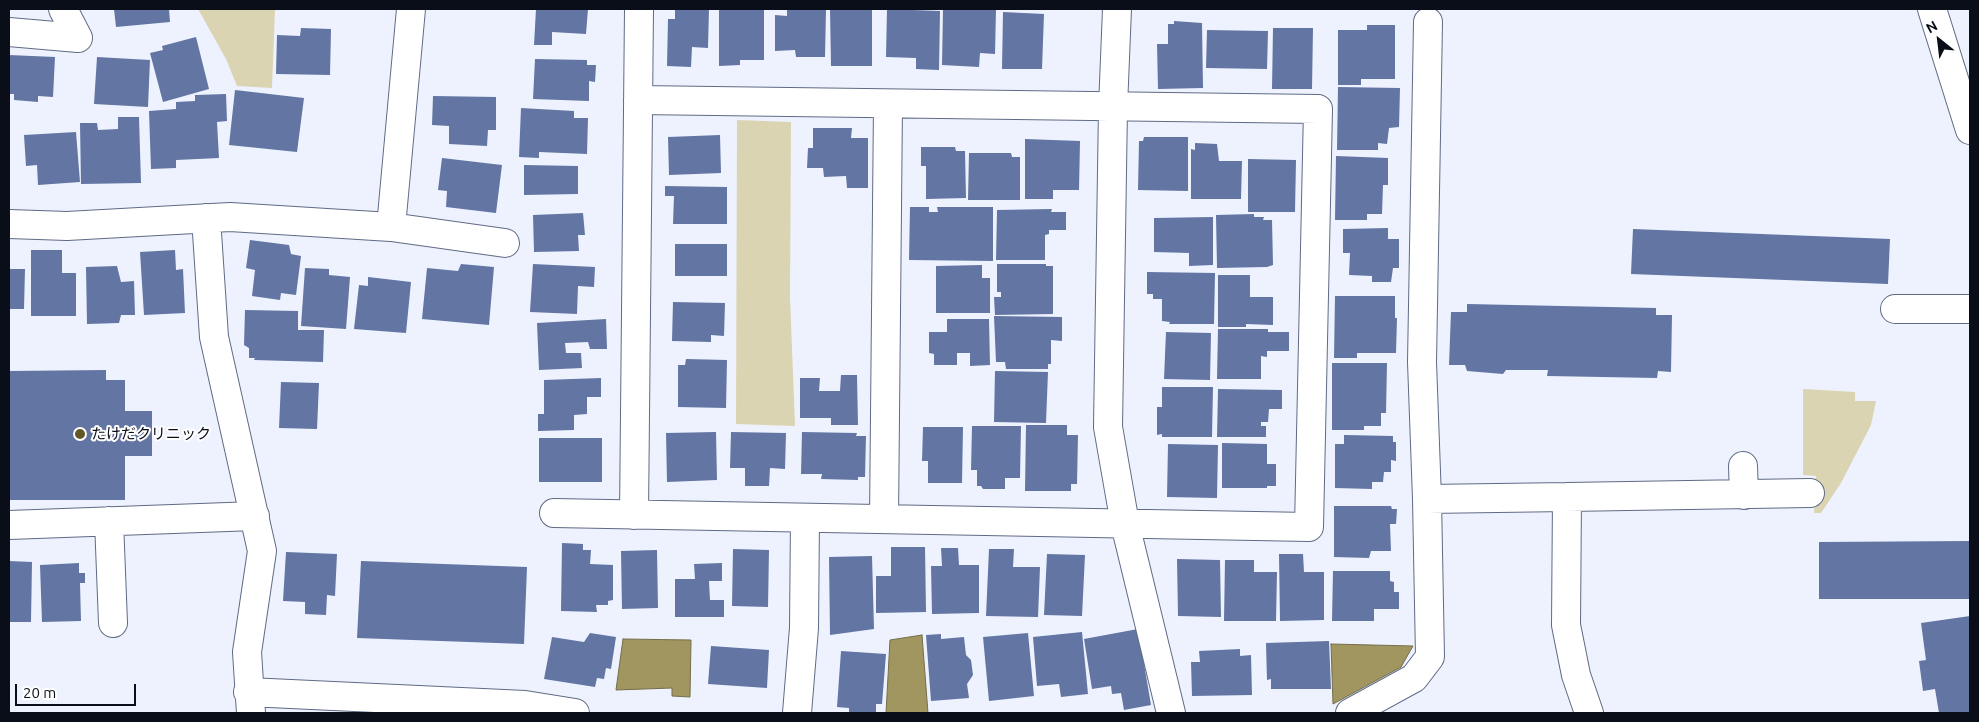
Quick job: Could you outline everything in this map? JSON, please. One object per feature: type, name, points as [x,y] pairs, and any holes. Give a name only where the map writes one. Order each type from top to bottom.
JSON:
[{"type":"street","points":[[9,32],[78,38],[63,9]]},
{"type":"street","points":[[391,227],[411,9]]},
{"type":"street","points":[[634,515],[639,9]]},
{"type":"street","points":[[1117,9],[1113,107],[1108,427],[1125,524],[1171,713]]},
{"type":"street","points":[[1932,9],[1970,130]]},
{"type":"street","points":[[1350,713],[1414,678],[1430,657],[1422,362],[1428,22]]},
{"type":"street","points":[[554,513],[1309,528],[1318,109],[638,100]]},
{"type":"street","points":[[884,519],[888,104]]},
{"type":"street","points":[[9,224],[67,226],[230,217],[391,227],[505,243]]},
{"type":"street","points":[[206,218],[214,337],[262,551],[247,652],[249,702],[525,705],[575,713]]},
{"type":"street","points":[[1894,309],[1970,310]]},
{"type":"street","points":[[1743,466],[1744,495]]},
{"type":"street","points":[[1427,499],[1810,493]]},
{"type":"street","points":[[1567,497],[1566,625],[1576,675],[1589,713]]},
{"type":"street","points":[[9,525],[255,516]]},
{"type":"street","points":[[797,713],[804,628],[805,518]]},
{"type":"street","points":[[109,521],[112,623]]},
{"type":"shaded area","points":[[198,9],[275,9],[272,88],[237,86],[226,59]]},
{"type":"shaded area","points":[[737,120],[791,122],[790,297],[795,426],[736,424]]},
{"type":"shaded area","points":[[1803,389],[1855,392],[1855,401],[1876,401],[1871,425],[1841,483],[1821,513],[1814,513],[1816,476],[1803,475]]},
{"type":"shaded area","points":[[922,635],[928,713],[886,713],[890,640]]},
{"type":"shaded area","points":[[623,639],[691,640],[690,697],[672,696],[672,688],[616,690]]},
{"type":"shaded area","points":[[1331,644],[1413,646],[1401,667],[1333,704]]},
{"type":"building","points":[[114,9],[169,9],[170,22],[116,27]]},
{"type":"building","points":[[536,9],[588,9],[586,34],[552,32],[552,45],[534,45]]},
{"type":"building","points":[[675,9],[709,9],[708,48],[692,47],[691,67],[667,66],[668,19],[675,19]]},
{"type":"building","points":[[719,9],[764,9],[764,60],[740,60],[740,65],[719,66]]},
{"type":"building","points":[[787,9],[826,9],[825,57],[796,57],[795,50],[775,51],[775,15],[787,16]]},
{"type":"building","points":[[830,9],[872,9],[872,66],[831,66]]},
{"type":"building","points":[[887,9],[940,11],[939,70],[916,69],[916,58],[886,57]]},
{"type":"building","points":[[943,9],[996,9],[995,54],[980,53],[979,67],[942,65]]},
{"type":"building","points":[[1003,12],[1044,14],[1042,69],[1002,69]]},
{"type":"building","points":[[1174,21],[1202,23],[1203,88],[1158,89],[1157,44],[1168,44],[1168,24],[1174,24]]},
{"type":"building","points":[[1367,25],[1395,25],[1395,79],[1361,79],[1361,85],[1338,85],[1338,30],[1367,30]]},
{"type":"building","points":[[301,28],[331,29],[330,75],[276,74],[277,35],[300,36]]},
{"type":"building","points":[[1273,28],[1313,28],[1312,89],[1272,89]]},
{"type":"building","points":[[1207,30],[1268,31],[1267,69],[1206,68]]},
{"type":"building","points":[[196,37],[209,89],[163,102],[150,53],[163,50],[162,46]]},
{"type":"building","points":[[9,55],[55,57],[53,97],[38,96],[38,102],[14,100],[14,94],[9,94]]},
{"type":"building","points":[[97,57],[150,60],[148,107],[94,104]]},
{"type":"building","points":[[535,59],[587,60],[587,65],[596,65],[595,82],[589,81],[589,101],[533,99]]},
{"type":"building","points":[[1338,87],[1400,88],[1399,127],[1389,128],[1387,144],[1378,143],[1378,150],[1337,150]]},
{"type":"building","points":[[235,90],[304,98],[297,152],[229,145]]},
{"type":"building","points":[[226,94],[227,121],[217,122],[219,158],[176,160],[176,168],[151,169],[149,111],[176,109],[176,102],[195,101],[195,95]]},
{"type":"building","points":[[433,96],[496,97],[496,130],[488,130],[487,146],[449,144],[449,126],[432,125]]},
{"type":"building","points":[[521,108],[574,111],[574,118],[588,118],[587,154],[539,152],[539,158],[519,157]]},
{"type":"building","points":[[118,117],[139,117],[141,183],[81,184],[80,123],[97,123],[98,130],[118,129]]},
{"type":"building","points":[[813,128],[852,128],[851,138],[868,138],[868,188],[847,188],[846,176],[824,177],[823,168],[807,168],[808,148],[813,148]]},
{"type":"building","points":[[76,132],[80,182],[38,185],[37,165],[26,166],[24,135]]},
{"type":"building","points":[[720,135],[721,173],[669,175],[668,137]]},
{"type":"building","points":[[1144,137],[1188,137],[1188,191],[1138,190],[1139,141],[1143,141]]},
{"type":"building","points":[[1025,139],[1080,141],[1079,190],[1053,190],[1053,199],[1025,199]]},
{"type":"building","points":[[1195,143],[1217,144],[1219,161],[1242,161],[1241,199],[1191,199],[1191,149],[1195,150]]},
{"type":"building","points":[[921,147],[955,147],[956,151],[965,151],[966,198],[926,199],[926,166],[921,166]]},
{"type":"building","points":[[969,153],[1011,153],[1012,157],[1020,157],[1020,200],[968,200]]},
{"type":"building","points":[[1336,156],[1388,158],[1388,185],[1383,185],[1382,214],[1367,214],[1367,220],[1335,220]]},
{"type":"building","points":[[442,158],[502,165],[496,213],[446,207],[447,191],[438,190]]},
{"type":"building","points":[[1248,159],[1296,160],[1295,212],[1248,212]]},
{"type":"building","points":[[524,165],[578,166],[578,194],[524,195]]},
{"type":"building","points":[[665,186],[727,187],[727,224],[673,224],[674,196],[665,196]]},
{"type":"building","points":[[910,207],[929,207],[929,212],[938,212],[937,207],[993,207],[993,261],[909,260]]},
{"type":"building","points":[[1052,209],[1051,212],[1066,212],[1066,230],[1049,230],[1049,234],[1045,235],[1045,260],[996,260],[997,210]]},
{"type":"building","points":[[583,213],[585,235],[578,235],[579,251],[534,252],[533,215]]},
{"type":"building","points":[[1254,214],[1254,217],[1264,217],[1263,220],[1272,220],[1273,265],[1267,267],[1217,268],[1216,215]]},
{"type":"building","points":[[1213,217],[1213,265],[1189,266],[1189,253],[1154,252],[1154,218]]},
{"type":"building","points":[[1388,228],[1388,239],[1399,239],[1399,268],[1393,268],[1391,282],[1372,282],[1372,276],[1349,275],[1350,253],[1343,253],[1343,229]]},
{"type":"building","points":[[1633,229],[1890,239],[1888,284],[1631,274]]},
{"type":"building","points":[[250,240],[289,245],[291,254],[301,256],[296,295],[281,293],[280,300],[252,296],[255,270],[246,268]]},
{"type":"building","points":[[675,244],[727,244],[727,276],[675,276]]},
{"type":"building","points":[[31,250],[62,250],[62,273],[76,273],[76,316],[31,316]]},
{"type":"building","points":[[175,250],[176,270],[183,269],[185,313],[144,315],[140,252]]},
{"type":"building","points":[[461,264],[494,267],[489,325],[422,319],[427,268],[458,271]]},
{"type":"building","points":[[533,264],[595,267],[594,287],[578,286],[577,314],[530,312]]},
{"type":"building","points":[[997,264],[1046,264],[1046,266],[1053,266],[1053,314],[995,315],[994,297],[1001,297],[1001,292],[997,292]]},
{"type":"building","points":[[982,265],[982,278],[990,278],[990,313],[936,313],[936,266]]},
{"type":"building","points":[[117,266],[121,282],[134,281],[135,315],[121,315],[119,323],[87,324],[86,267]]},
{"type":"building","points":[[305,268],[329,269],[329,275],[350,277],[346,329],[301,326]]},
{"type":"building","points":[[9,269],[25,269],[24,309],[9,309]]},
{"type":"building","points":[[1147,272],[1215,273],[1214,324],[1169,324],[1170,322],[1162,321],[1162,299],[1153,299],[1153,294],[1147,294]]},
{"type":"building","points":[[1218,275],[1250,275],[1250,297],[1273,297],[1273,325],[1246,324],[1246,327],[1218,327]]},
{"type":"building","points":[[368,277],[411,282],[406,333],[354,329],[359,285],[368,286]]},
{"type":"building","points":[[1335,296],[1395,296],[1395,318],[1397,318],[1396,353],[1357,353],[1357,358],[1334,358]]},
{"type":"building","points":[[673,302],[725,303],[724,336],[711,335],[711,342],[672,341]]},
{"type":"building","points":[[1467,304],[1656,308],[1656,315],[1672,315],[1671,372],[1658,371],[1657,378],[1547,376],[1548,370],[1506,370],[1503,374],[1467,371],[1465,365],[1449,365],[1451,312],[1467,312]]},
{"type":"building","points":[[245,310],[298,311],[298,330],[324,330],[323,362],[254,360],[255,358],[249,358],[249,348],[244,345]]},
{"type":"building","points":[[994,316],[1062,317],[1062,341],[1051,340],[1051,364],[1048,364],[1048,369],[1006,369],[1005,362],[996,362]]},
{"type":"building","points":[[606,319],[607,349],[590,349],[588,342],[565,343],[566,353],[581,353],[582,368],[539,370],[537,323]]},
{"type":"building","points":[[947,319],[989,319],[990,365],[970,366],[970,353],[957,353],[957,365],[934,365],[934,354],[929,353],[929,332],[947,332]]},
{"type":"building","points":[[1218,329],[1268,329],[1268,332],[1289,332],[1289,351],[1267,351],[1267,357],[1261,356],[1261,379],[1217,379]]},
{"type":"building","points":[[1166,332],[1211,333],[1210,380],[1164,379]]},
{"type":"building","points":[[686,359],[727,360],[726,408],[678,407],[678,365],[685,365]]},
{"type":"building","points":[[1332,363],[1387,363],[1386,413],[1381,413],[1381,426],[1364,426],[1364,430],[1332,430]]},
{"type":"building","name":"たけだクリニック","points":[[106,370],[106,380],[125,380],[125,411],[152,411],[152,456],[125,456],[125,500],[9,500],[9,371]]},
{"type":"building","points":[[995,371],[1048,372],[1046,423],[994,422]]},
{"type":"building","points":[[841,375],[857,375],[858,425],[831,425],[831,418],[800,418],[800,378],[820,378],[819,391],[840,391]]},
{"type":"building","points":[[601,378],[601,397],[587,397],[587,414],[574,415],[574,430],[538,431],[538,414],[544,414],[544,380]]},
{"type":"building","points":[[281,382],[319,383],[317,429],[279,428]]},
{"type":"building","points":[[1162,387],[1213,387],[1212,437],[1162,437],[1162,434],[1157,435],[1157,407],[1162,407]]},
{"type":"building","points":[[1218,389],[1282,390],[1282,409],[1269,409],[1268,422],[1261,422],[1261,426],[1266,426],[1266,437],[1217,437]]},
{"type":"building","points":[[1026,425],[1067,425],[1067,435],[1078,435],[1077,484],[1071,484],[1071,491],[1025,491]]},
{"type":"building","points":[[972,426],[1021,426],[1020,478],[1005,478],[1005,489],[983,489],[981,486],[977,486],[977,470],[971,470]]},
{"type":"building","points":[[923,427],[963,427],[962,483],[928,483],[928,461],[922,461]]},
{"type":"building","points":[[716,432],[717,480],[667,482],[666,433]]},
{"type":"building","points":[[731,432],[786,433],[785,469],[770,468],[769,486],[745,486],[745,468],[730,468]]},
{"type":"building","points":[[802,432],[857,433],[856,436],[866,436],[865,477],[858,477],[858,480],[821,479],[822,474],[801,474]]},
{"type":"building","points":[[1344,435],[1393,436],[1393,442],[1396,442],[1396,461],[1391,460],[1391,472],[1384,472],[1383,482],[1372,482],[1372,489],[1335,488],[1335,444],[1344,444]]},
{"type":"building","points":[[539,438],[602,438],[602,482],[539,482]]},
{"type":"building","points":[[1222,443],[1267,444],[1267,464],[1276,464],[1276,486],[1267,486],[1267,488],[1222,488]]},
{"type":"building","points":[[1168,444],[1218,445],[1217,498],[1167,497]]},
{"type":"building","points":[[1334,506],[1391,506],[1392,509],[1397,509],[1396,524],[1390,524],[1391,551],[1371,551],[1369,558],[1334,557]]},
{"type":"building","points":[[1970,541],[1970,599],[1819,599],[1819,542]]},
{"type":"building","points":[[562,543],[583,544],[583,550],[591,550],[590,564],[613,565],[613,600],[608,601],[608,605],[596,605],[597,612],[561,611]]},
{"type":"building","points":[[891,547],[925,547],[926,612],[876,613],[876,576],[891,576]]},
{"type":"building","points":[[941,548],[958,548],[959,565],[979,565],[979,613],[932,614],[931,566],[942,566]]},
{"type":"building","points":[[733,549],[769,550],[768,607],[732,606]]},
{"type":"building","points":[[989,549],[1014,549],[1013,567],[1040,567],[1038,617],[986,616]]},
{"type":"building","points":[[657,550],[658,608],[622,609],[621,551]]},
{"type":"building","points":[[286,552],[337,554],[335,596],[327,595],[326,615],[305,614],[305,602],[283,601]]},
{"type":"building","points":[[1047,554],[1085,555],[1082,616],[1044,615]]},
{"type":"building","points":[[1279,554],[1303,554],[1304,572],[1324,572],[1324,620],[1280,621]]},
{"type":"building","points":[[872,556],[874,629],[830,635],[829,557]]},
{"type":"building","points":[[1177,559],[1220,560],[1221,617],[1178,616]]},
{"type":"building","points":[[1225,560],[1254,560],[1254,572],[1277,572],[1276,621],[1224,621]]},
{"type":"building","points":[[9,561],[32,562],[31,622],[9,622]]},
{"type":"building","points":[[361,561],[527,567],[524,644],[357,638]]},
{"type":"building","points":[[79,563],[79,573],[85,573],[85,583],[80,583],[81,621],[42,622],[40,565]]},
{"type":"building","points":[[722,563],[722,581],[709,581],[710,600],[724,600],[724,617],[675,617],[675,579],[695,579],[694,564]]},
{"type":"building","points":[[1333,571],[1390,571],[1390,581],[1394,582],[1394,592],[1399,592],[1399,609],[1374,609],[1374,621],[1332,621]]},
{"type":"building","points":[[1970,616],[1970,713],[1939,713],[1935,689],[1923,691],[1919,661],[1926,660],[1921,623]]},
{"type":"building","points":[[1138,629],[1151,705],[1124,710],[1121,693],[1112,694],[1111,686],[1092,689],[1084,639]]},
{"type":"building","points":[[1082,632],[1088,694],[1061,697],[1059,684],[1037,686],[1033,637]]},
{"type":"building","points":[[590,633],[616,637],[611,669],[606,668],[604,679],[597,678],[595,687],[544,679],[552,637],[584,642]]},
{"type":"building","points":[[1028,633],[1034,696],[989,701],[983,637]]},
{"type":"building","points":[[941,634],[941,639],[964,637],[966,655],[971,660],[973,675],[967,684],[969,698],[931,701],[926,635]]},
{"type":"building","points":[[1329,641],[1331,689],[1271,689],[1271,679],[1267,680],[1266,643]]},
{"type":"building","points":[[711,646],[769,650],[767,688],[708,684]]},
{"type":"building","points":[[1240,649],[1240,656],[1251,655],[1252,695],[1192,696],[1191,662],[1200,662],[1199,651]]},
{"type":"building","points":[[841,651],[886,654],[882,704],[876,704],[876,713],[849,713],[849,708],[837,707]]},
{"type":"place","name":"たけだクリニック","points":[[80,434]]}]
